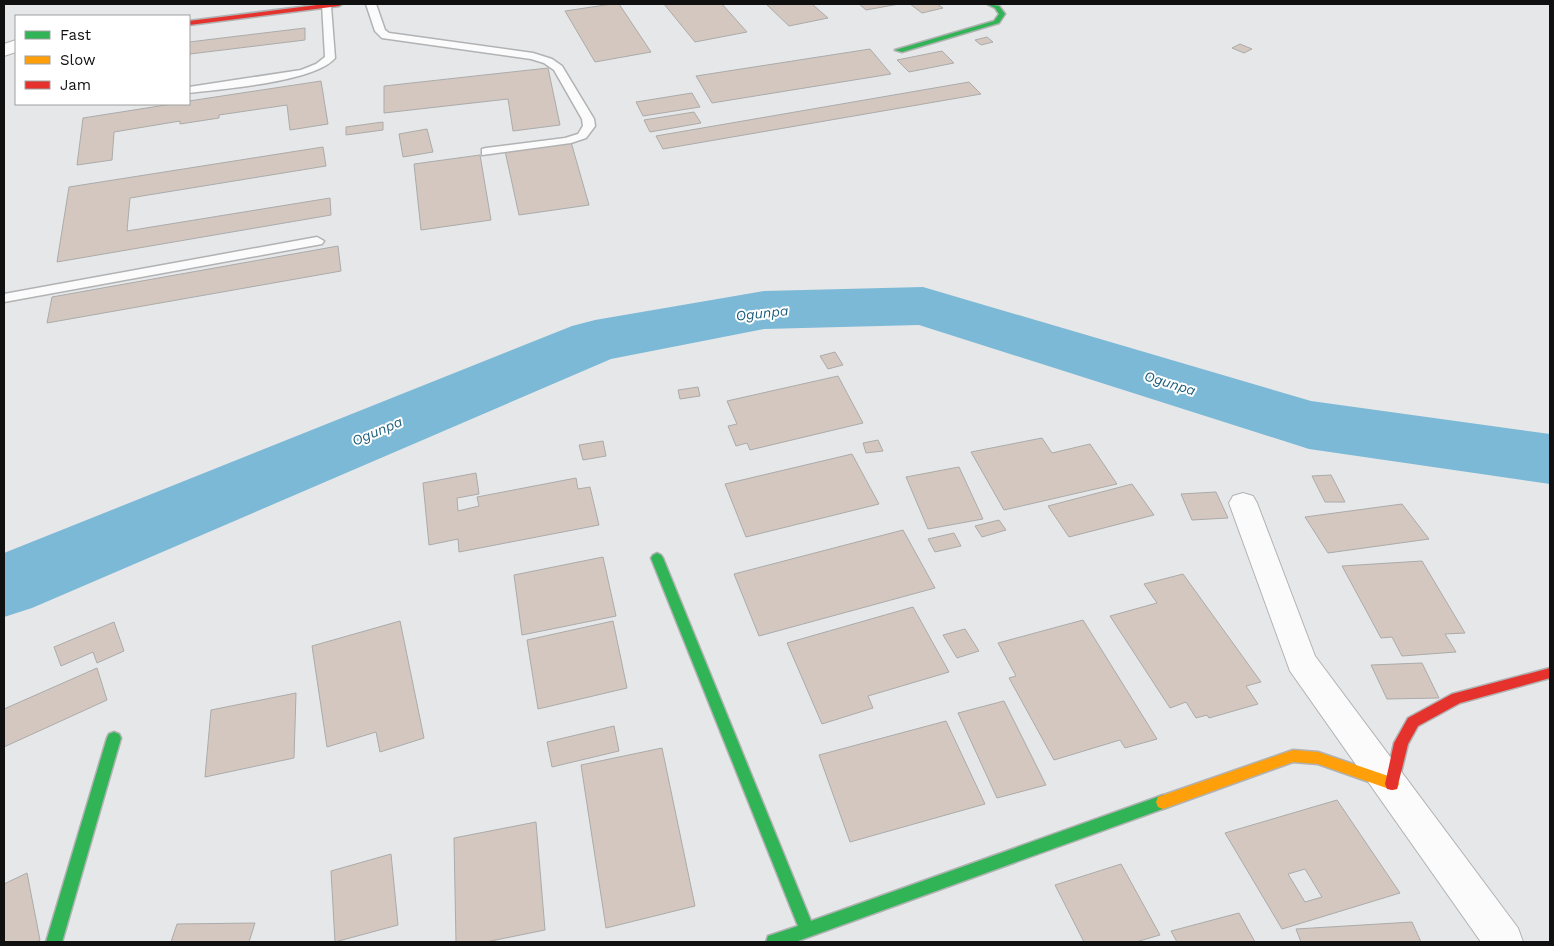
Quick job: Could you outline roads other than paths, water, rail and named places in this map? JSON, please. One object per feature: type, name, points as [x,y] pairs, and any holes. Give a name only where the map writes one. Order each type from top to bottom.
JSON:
[{"type":"street","points":[[190,23],[339,4]]},
{"type":"street","points":[[899,50],[997,22],[1002,14],[998,7],[990,4]]},
{"type":"street","points":[[1243,503],[1301,662],[1504,942]]},
{"type":"street","points":[[657,558],[807,930]]},
{"type":"street","points":[[1392,786],[1401,743],[1413,722],[1457,698],[1550,672]]},
{"type":"street","points":[[54,942],[114,738]]},
{"type":"street","points":[[774,942],[1293,756],[1318,758],[1392,786]]},
{"type":"lane","points":[[370,4],[380,30],[386,36],[533,56],[548,61],[558,68],[588,118],[589,126],[582,136],[567,141],[486,152]]},
{"type":"lane","points":[[190,90],[303,73],[320,66],[330,58],[326,6]]},
{"type":"lane","points":[[4,298],[316,241]]},
{"type":"waterway","name":"Ogunpa","points":[[4,586],[595,341],[764,310],[923,306],[1309,425],[1550,459]]}]
